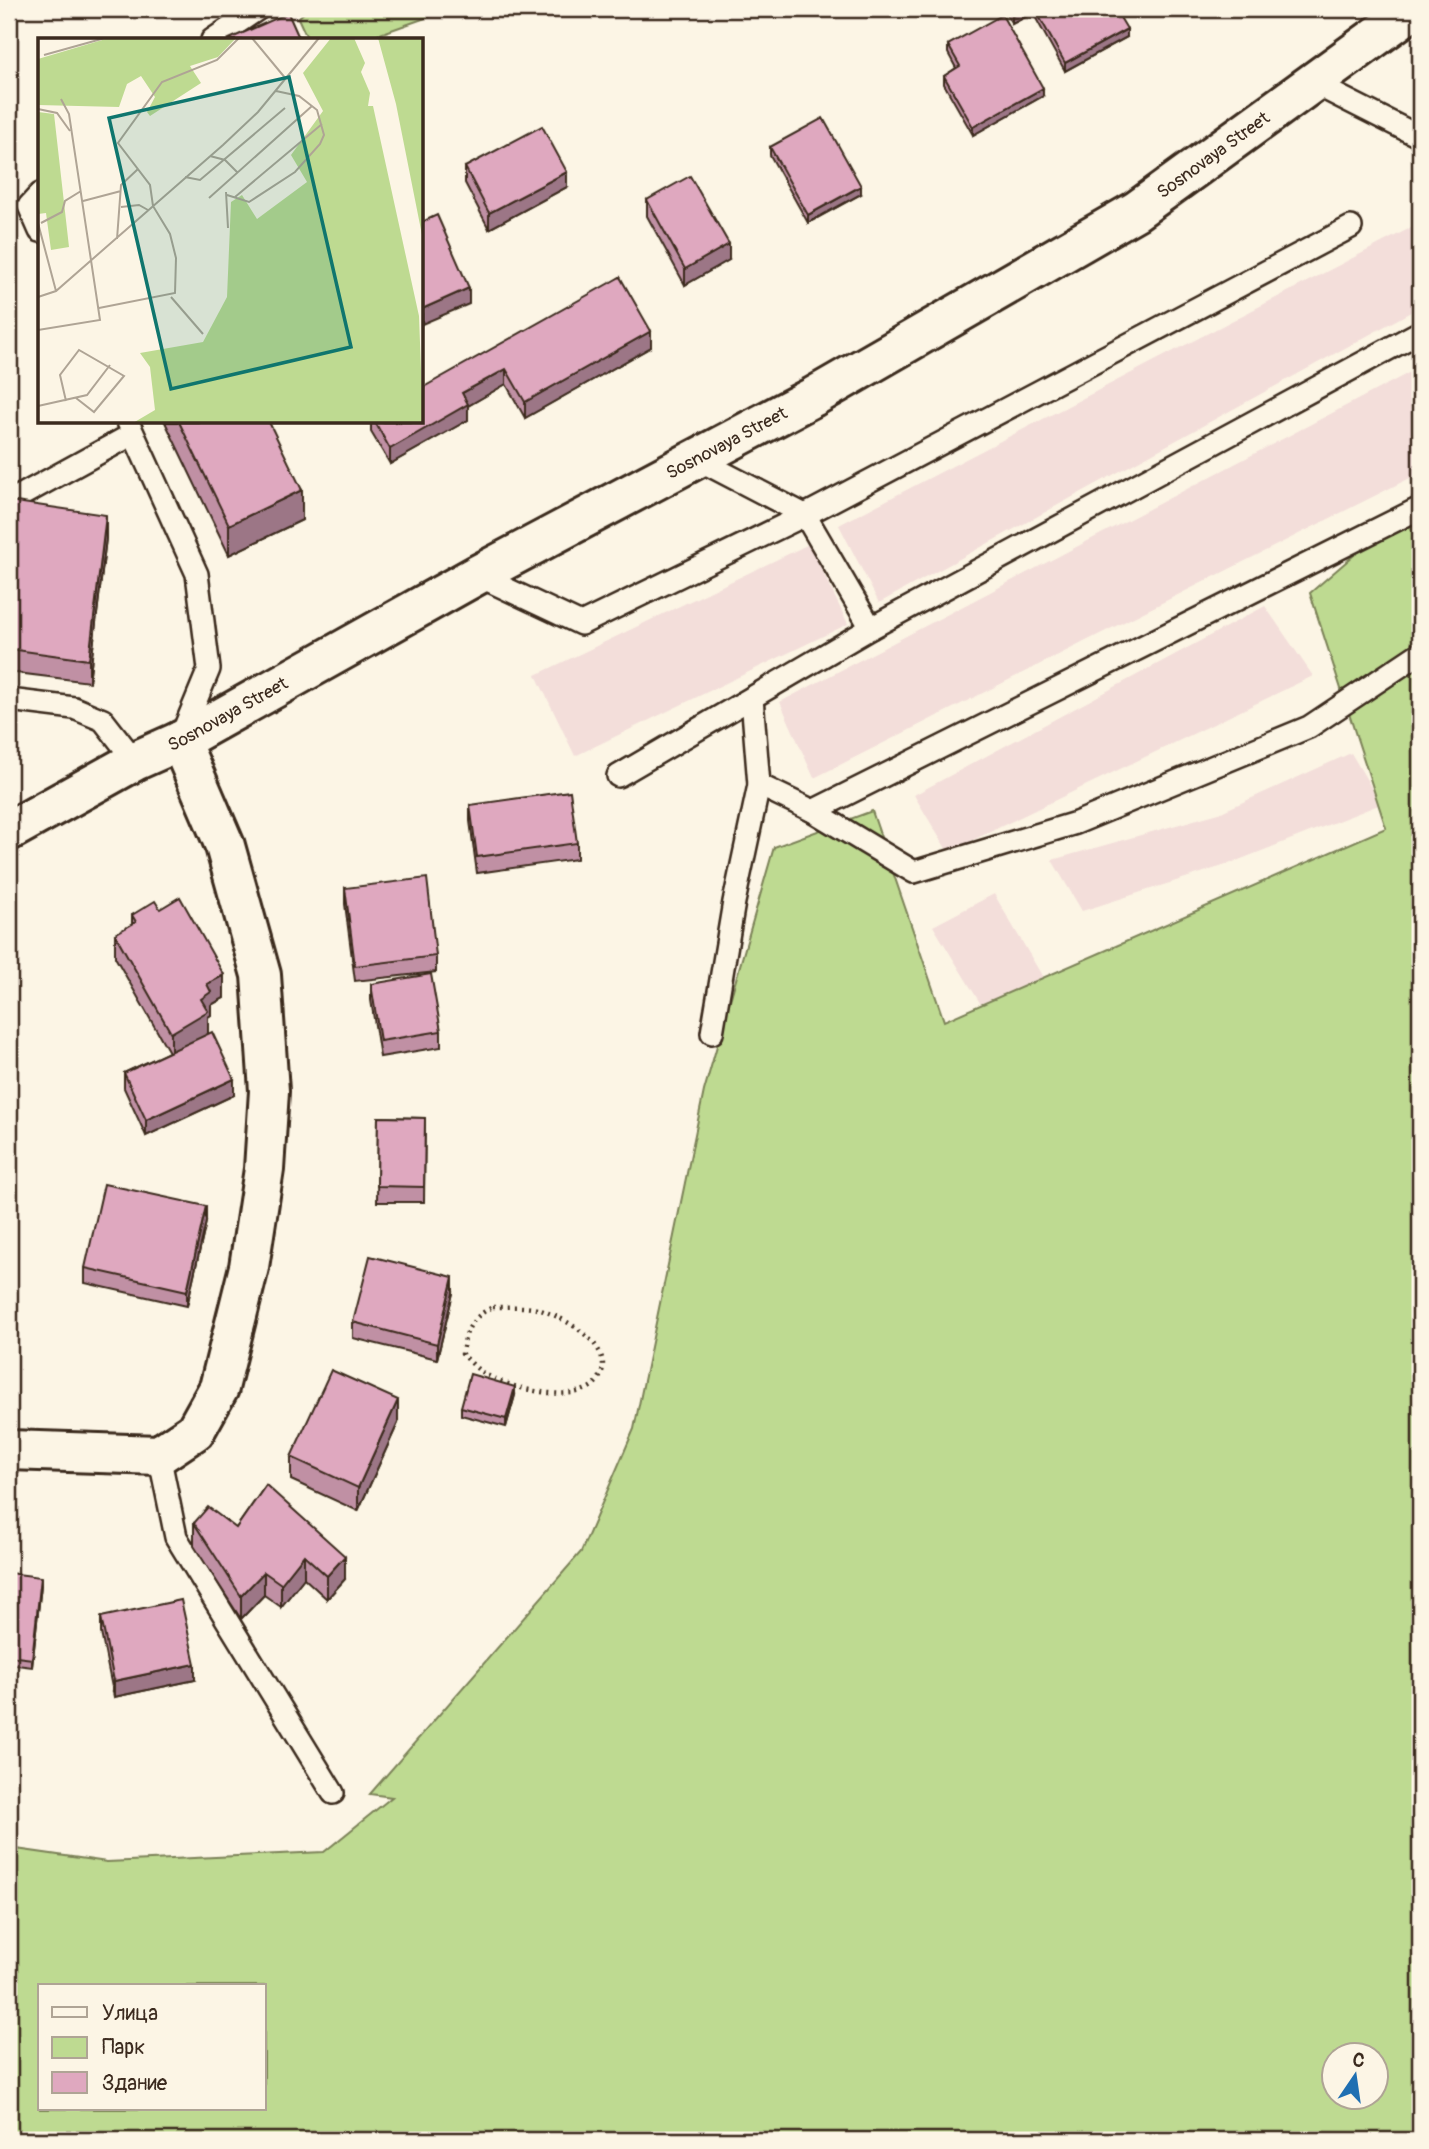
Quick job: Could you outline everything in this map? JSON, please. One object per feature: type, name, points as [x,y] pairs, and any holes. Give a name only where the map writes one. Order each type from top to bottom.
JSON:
[{"type":"street","name":"Sosnovaya Street","points":[[9,831],[135,761],[180,741],[477,575],[699,460],[1136,211],[1409,11]]},
{"type":"street","points":[[9,1450],[159,1455],[195,1431],[219,1388],[249,1267],[264,1169],[269,1091],[261,975],[225,846],[180,741]]},
{"type":"lane","points":[[215,38],[258,9]]},
{"type":"lane","points":[[1312,83],[1420,137]]},
{"type":"lane","points":[[35,200],[38,219]]},
{"type":"lane","points":[[477,575],[581,624],[805,516],[1351,227]]},
{"type":"lane","points":[[618,776],[871,628],[1420,332]]},
{"type":"lane","points":[[9,502],[130,428],[197,574],[209,669],[180,741]]},
{"type":"lane","points":[[699,460],[805,516],[871,628]]},
{"type":"lane","points":[[813,811],[1420,508]]},
{"type":"lane","points":[[759,785],[813,811],[914,872],[1076,822],[1309,727],[1420,653]]},
{"type":"lane","points":[[712,1033],[734,902],[759,785],[752,698]]},
{"type":"lane","points":[[9,700],[74,708],[103,720],[135,761]]},
{"type":"lane","points":[[159,1455],[176,1537],[333,1793]]},
{"type":"path","points":[[493,1307],[545,1311],[579,1329],[596,1346],[603,1366],[598,1380],[584,1392],[553,1393],[518,1388],[482,1373],[462,1354],[465,1334],[477,1314],[493,1307]]},
{"type":"shaded area","points":[[1420,223],[1420,307],[879,603],[839,525]]},
{"type":"shaded area","points":[[1420,367],[1420,473],[814,778],[780,702]]},
{"type":"shaded area","points":[[809,544],[848,624],[575,756],[536,675]]},
{"type":"shaded area","points":[[1265,606],[1313,676],[948,852],[914,795]]},
{"type":"shaded area","points":[[1351,753],[1381,804],[1226,865],[1082,911],[1052,860],[1219,813]]},
{"type":"shaded area","points":[[994,894],[1101,1076],[1040,1101],[933,926]]},
{"type":"green space","points":[[308,9],[451,9],[369,38],[307,38],[298,18]]},
{"type":"green space","points":[[1420,498],[1420,2140],[9,2140],[9,1848],[107,1862],[324,1852],[392,1797],[370,1794],[581,1552],[634,1429],[704,1091],[774,847],[872,811],[944,1021],[1386,828],[1310,593]]},
{"type":"building","points":[[1008,9],[1026,9],[1012,16]]},
{"type":"building","points":[[1035,9],[1115,9],[1127,29],[1065,63]]},
{"type":"building","points":[[288,13],[299,38],[232,38]]},
{"type":"building","points":[[1002,15],[1043,88],[973,127],[944,76],[960,66],[948,45]]},
{"type":"building","points":[[823,118],[861,186],[808,215],[770,147]]},
{"type":"building","points":[[542,126],[567,172],[489,213],[465,167]]},
{"type":"building","points":[[690,176],[729,244],[685,269],[647,200]]},
{"type":"building","points":[[437,215],[469,288],[424,308],[424,221]]},
{"type":"building","points":[[620,277],[651,331],[525,402],[506,369],[462,393],[468,404],[390,449],[376,424],[424,424],[424,387]]},
{"type":"building","points":[[180,424],[270,424],[302,490],[229,525]]},
{"type":"building","points":[[9,501],[106,515],[89,660],[9,649]]},
{"type":"building","points":[[570,791],[577,843],[477,857],[470,805]]},
{"type":"building","points":[[427,878],[436,956],[355,966],[345,888]]},
{"type":"building","points":[[180,897],[224,975],[207,984],[211,992],[201,999],[208,1011],[171,1033],[115,934],[136,922],[132,915],[155,901],[160,909]]},
{"type":"building","points":[[431,974],[441,1031],[380,1041],[371,984]]},
{"type":"building","points":[[212,1032],[234,1079],[146,1120],[124,1073]]},
{"type":"building","points":[[378,1117],[425,1118],[424,1187],[377,1186]]},
{"type":"building","points":[[104,1184],[206,1206],[187,1291],[85,1268]]},
{"type":"building","points":[[370,1256],[453,1277],[437,1344],[353,1322]]},
{"type":"building","points":[[331,1370],[398,1400],[358,1488],[291,1457]]},
{"type":"building","points":[[470,1374],[515,1387],[506,1419],[461,1407]]},
{"type":"building","points":[[266,1485],[345,1556],[327,1576],[304,1555],[281,1584],[264,1572],[241,1596],[194,1523],[208,1507],[236,1528]]},
{"type":"building","points":[[9,1573],[41,1577],[32,1659],[9,1656]]},
{"type":"building","points":[[181,1600],[195,1664],[114,1681],[101,1617]]}]
